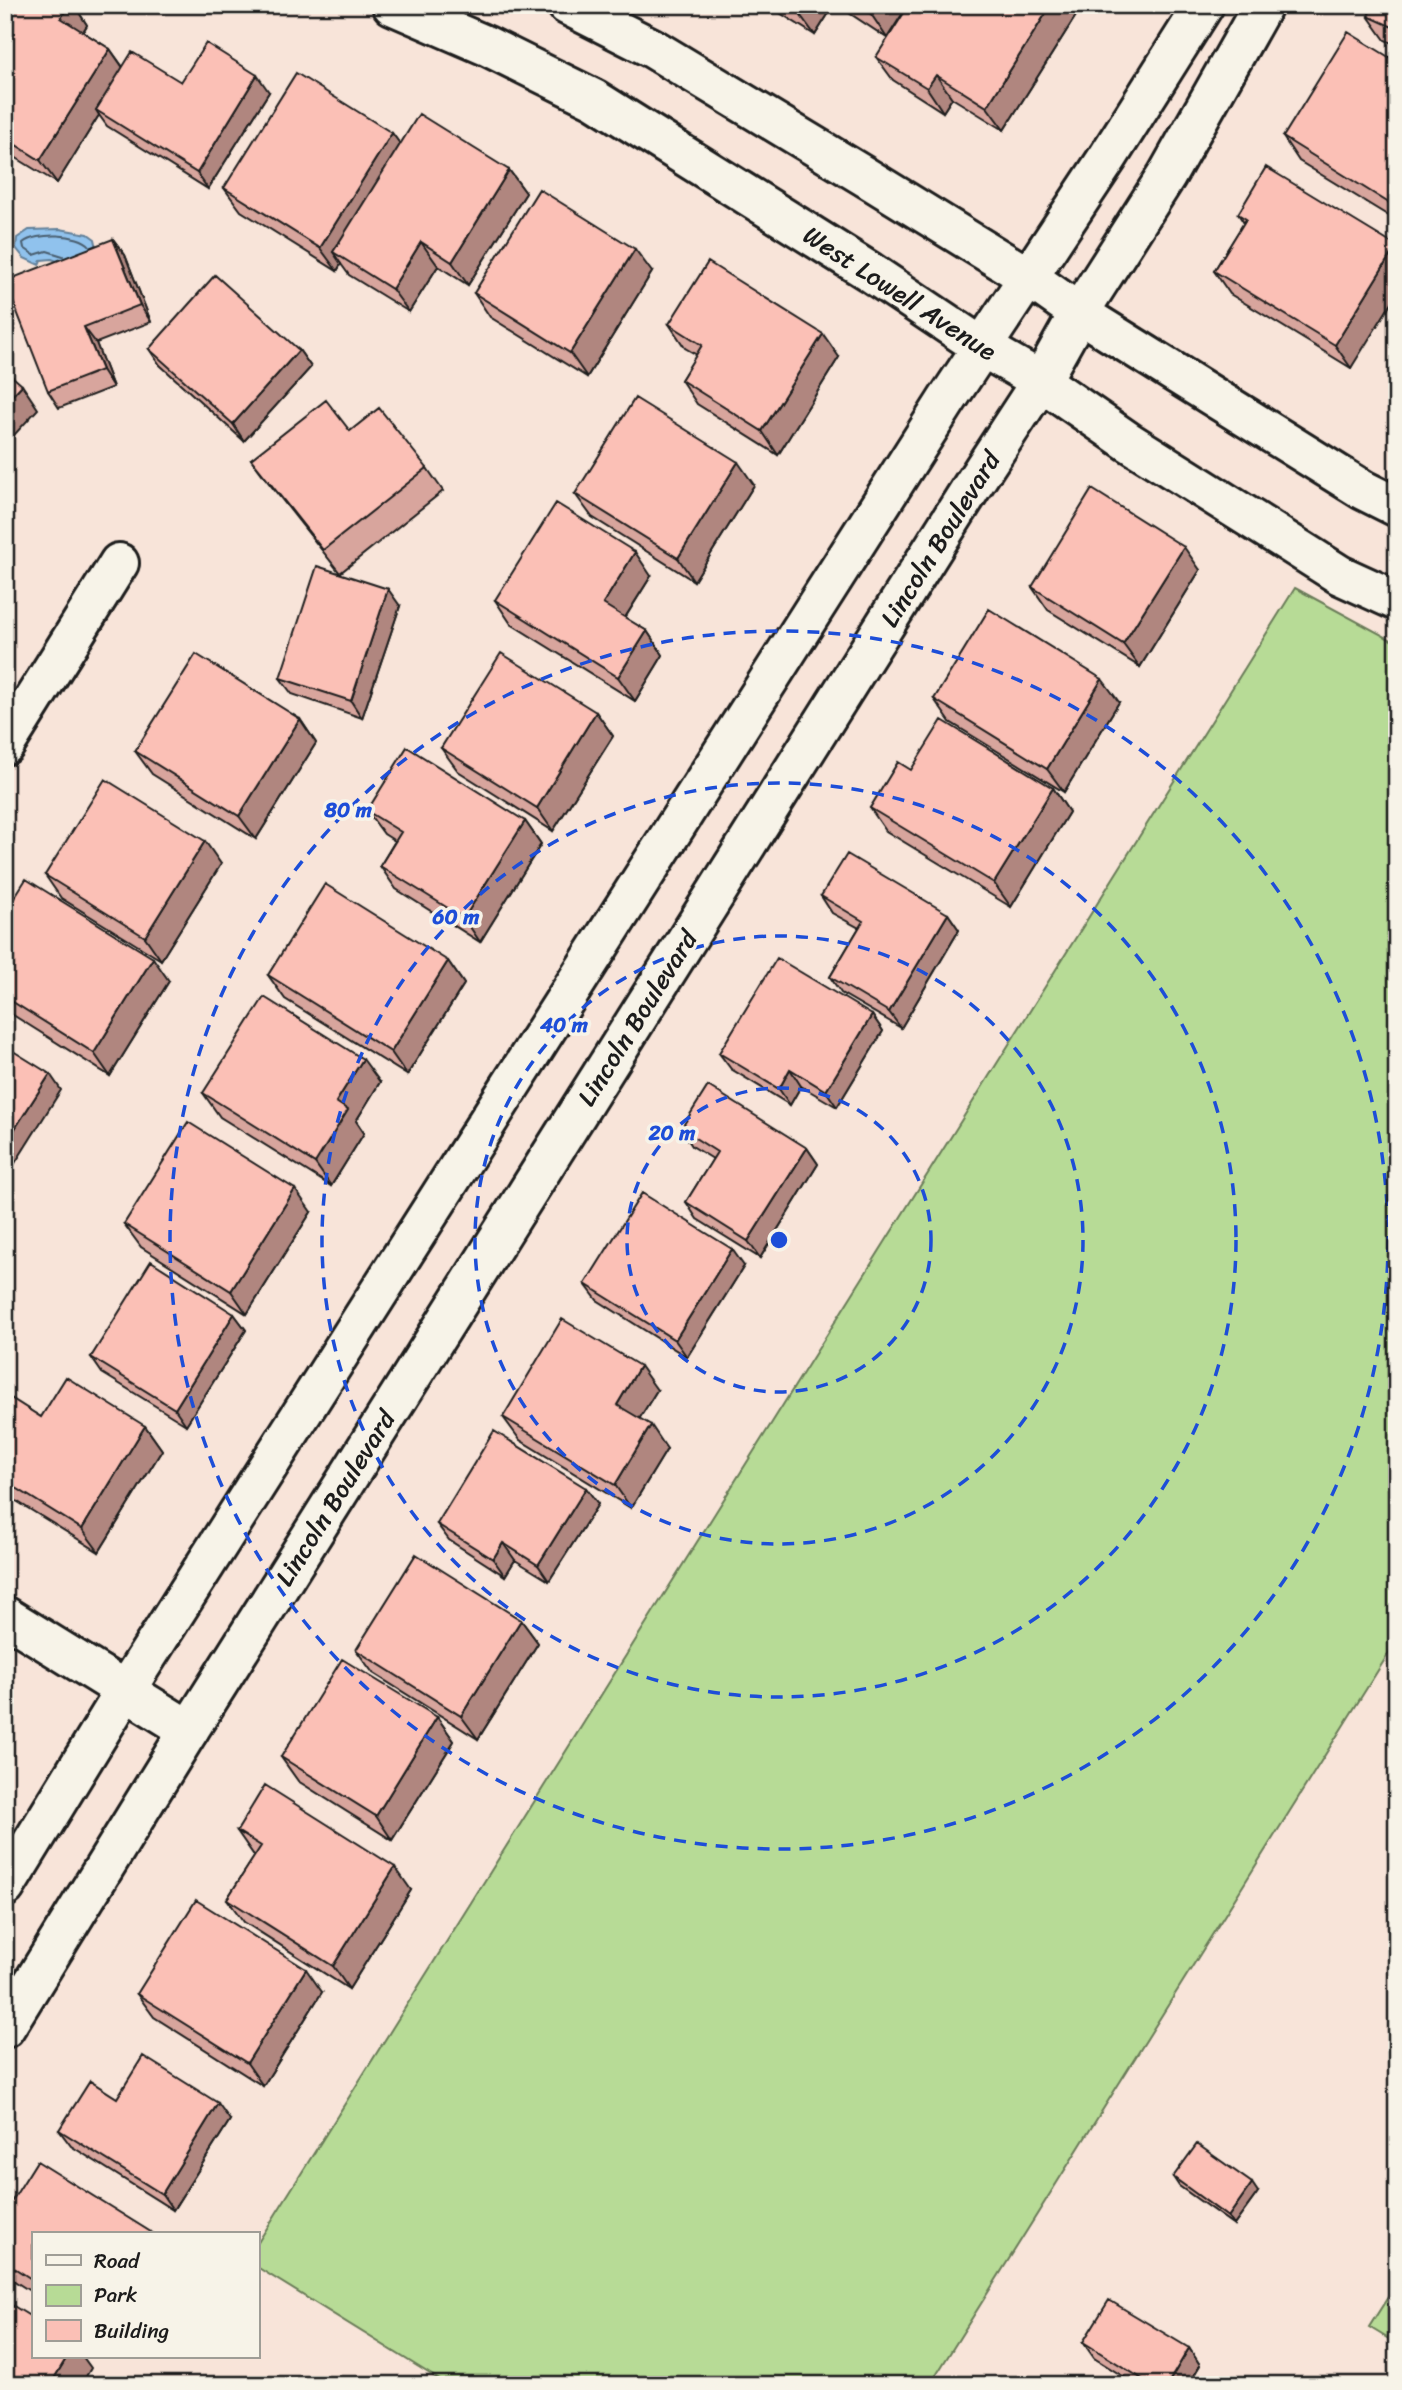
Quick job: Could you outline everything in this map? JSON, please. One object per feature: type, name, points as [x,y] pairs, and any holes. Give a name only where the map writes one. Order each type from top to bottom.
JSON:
[{"type":"street","name":"West Lowell Avenue","points":[[392,5],[487,46],[594,99],[870,272],[982,347],[1041,381],[1129,442],[1340,575],[1397,601]]},
{"type":"street","points":[[567,5],[653,48],[1028,277],[1079,313],[1363,490],[1397,507]]},
{"type":"street","points":[[5,1886],[125,1691],[982,347],[1204,5]]},
{"type":"street","name":"Lincoln Boulevard","points":[[5,2028],[189,1730],[956,511],[1041,381],[1079,313],[1167,175],[1263,5]]},
{"type":"street","points":[[5,745],[119,563]]},
{"type":"street","points":[[5,1616],[189,1730]]},
{"type":"green space","points":[[1295,588],[1397,643],[1397,1640],[930,2385],[448,2385],[259,2268],[259,2241]]},
{"type":"green space","points":[[1397,2283],[1397,2344],[1369,2327]]},
{"type":"water","points":[[60,229],[88,234],[95,239],[97,248],[59,262],[52,259],[41,260],[39,265],[24,258],[16,248],[17,238],[29,230]]},
{"type":"building","points":[[7,5],[69,5],[61,18],[110,49],[40,160],[5,138]]},
{"type":"building","points":[[788,5],[803,5],[798,12]]},
{"type":"building","points":[[857,5],[876,5],[871,14]]},
{"type":"building","points":[[909,5],[1051,5],[987,107],[936,75],[927,88],[876,57]]},
{"type":"building","points":[[1373,5],[1397,5],[1397,29],[1368,16]]},
{"type":"building","points":[[1348,32],[1397,62],[1397,208],[1283,137]]},
{"type":"building","points":[[206,43],[257,75],[197,173],[96,110],[132,52],[181,82]]},
{"type":"building","points":[[296,73],[392,133],[320,248],[224,188]]},
{"type":"building","points":[[419,114],[509,170],[452,262],[421,242],[392,289],[333,252]]},
{"type":"building","points":[[1266,167],[1396,246],[1335,345],[1214,271],[1246,219],[1238,214]]},
{"type":"building","points":[[539,189],[635,249],[570,353],[474,293]]},
{"type":"building","points":[[113,239],[140,305],[84,327],[102,370],[48,391],[5,281]]},
{"type":"building","points":[[708,262],[823,334],[762,431],[681,380],[702,345],[669,324]]},
{"type":"building","points":[[215,275],[299,350],[233,424],[149,349]]},
{"type":"building","points":[[5,370],[22,385],[5,403]]},
{"type":"building","points":[[635,398],[738,462],[678,558],[575,494]]},
{"type":"building","points":[[326,400],[350,431],[379,408],[427,468],[323,550],[251,459]]},
{"type":"building","points":[[1092,489],[1184,547],[1123,644],[1032,587]]},
{"type":"building","points":[[556,503],[635,552],[603,604],[647,631],[618,677],[495,600]]},
{"type":"building","points":[[317,566],[388,589],[351,701],[280,678]]},
{"type":"building","points":[[989,609],[1102,679],[1047,769],[934,699]]},
{"type":"building","points":[[501,653],[596,712],[537,808],[441,748]]},
{"type":"building","points":[[196,654],[300,719],[239,816],[135,751]]},
{"type":"building","points":[[942,720],[1053,788],[994,883],[870,808],[898,762],[911,770]]},
{"type":"building","points":[[407,747],[525,821],[464,918],[380,866],[401,832],[367,811]]},
{"type":"building","points":[[105,779],[205,841],[145,937],[45,875]]},
{"type":"building","points":[[847,854],[948,914],[889,1012],[830,977],[863,921],[821,896]]},
{"type":"building","points":[[26,879],[153,958],[94,1053],[5,997],[5,912]]},
{"type":"building","points":[[325,884],[448,961],[391,1052],[268,975]]},
{"type":"building","points":[[777,958],[872,1015],[826,1091],[790,1069],[779,1089],[719,1053]]},
{"type":"building","points":[[264,997],[363,1059],[336,1102],[348,1110],[315,1163],[203,1093]]},
{"type":"building","points":[[5,1046],[50,1074],[5,1144]]},
{"type":"building","points":[[708,1086],[807,1148],[748,1241],[686,1202],[717,1152],[681,1129]]},
{"type":"building","points":[[188,1122],[295,1189],[231,1291],[124,1224]]},
{"type":"building","points":[[642,1193],[732,1249],[675,1340],[585,1284]]},
{"type":"building","points":[[151,1261],[234,1314],[175,1409],[91,1357]]},
{"type":"building","points":[[562,1319],[640,1366],[617,1405],[651,1425],[615,1485],[503,1417]]},
{"type":"building","points":[[66,1377],[145,1426],[82,1529],[5,1481],[6,1395],[41,1417]]},
{"type":"building","points":[[494,1431],[586,1488],[538,1565],[503,1543],[493,1559],[437,1524]]},
{"type":"building","points":[[416,1554],[521,1620],[461,1716],[356,1650]]},
{"type":"building","points":[[342,1659],[437,1717],[376,1816],[281,1757]]},
{"type":"building","points":[[265,1785],[395,1867],[333,1966],[227,1899],[261,1846],[237,1831]]},
{"type":"building","points":[[196,1900],[306,1969],[247,2063],[137,1994]]},
{"type":"building","points":[[143,2056],[218,2103],[162,2194],[59,2130],[90,2081],[117,2098]]},
{"type":"building","points":[[1197,2144],[1252,2183],[1228,2217],[1173,2177]]},
{"type":"building","points":[[37,2161],[151,2232],[32,2232],[32,2279],[5,2262],[5,2212]]},
{"type":"building","points":[[1109,2300],[1189,2348],[1167,2385],[1152,2385],[1083,2342]]},
{"type":"building","points":[[7,2302],[32,2317],[32,2358],[66,2358],[50,2385],[5,2385]]},
{"type":"building","points":[[202,2379],[211,2385],[198,2385]]}]
